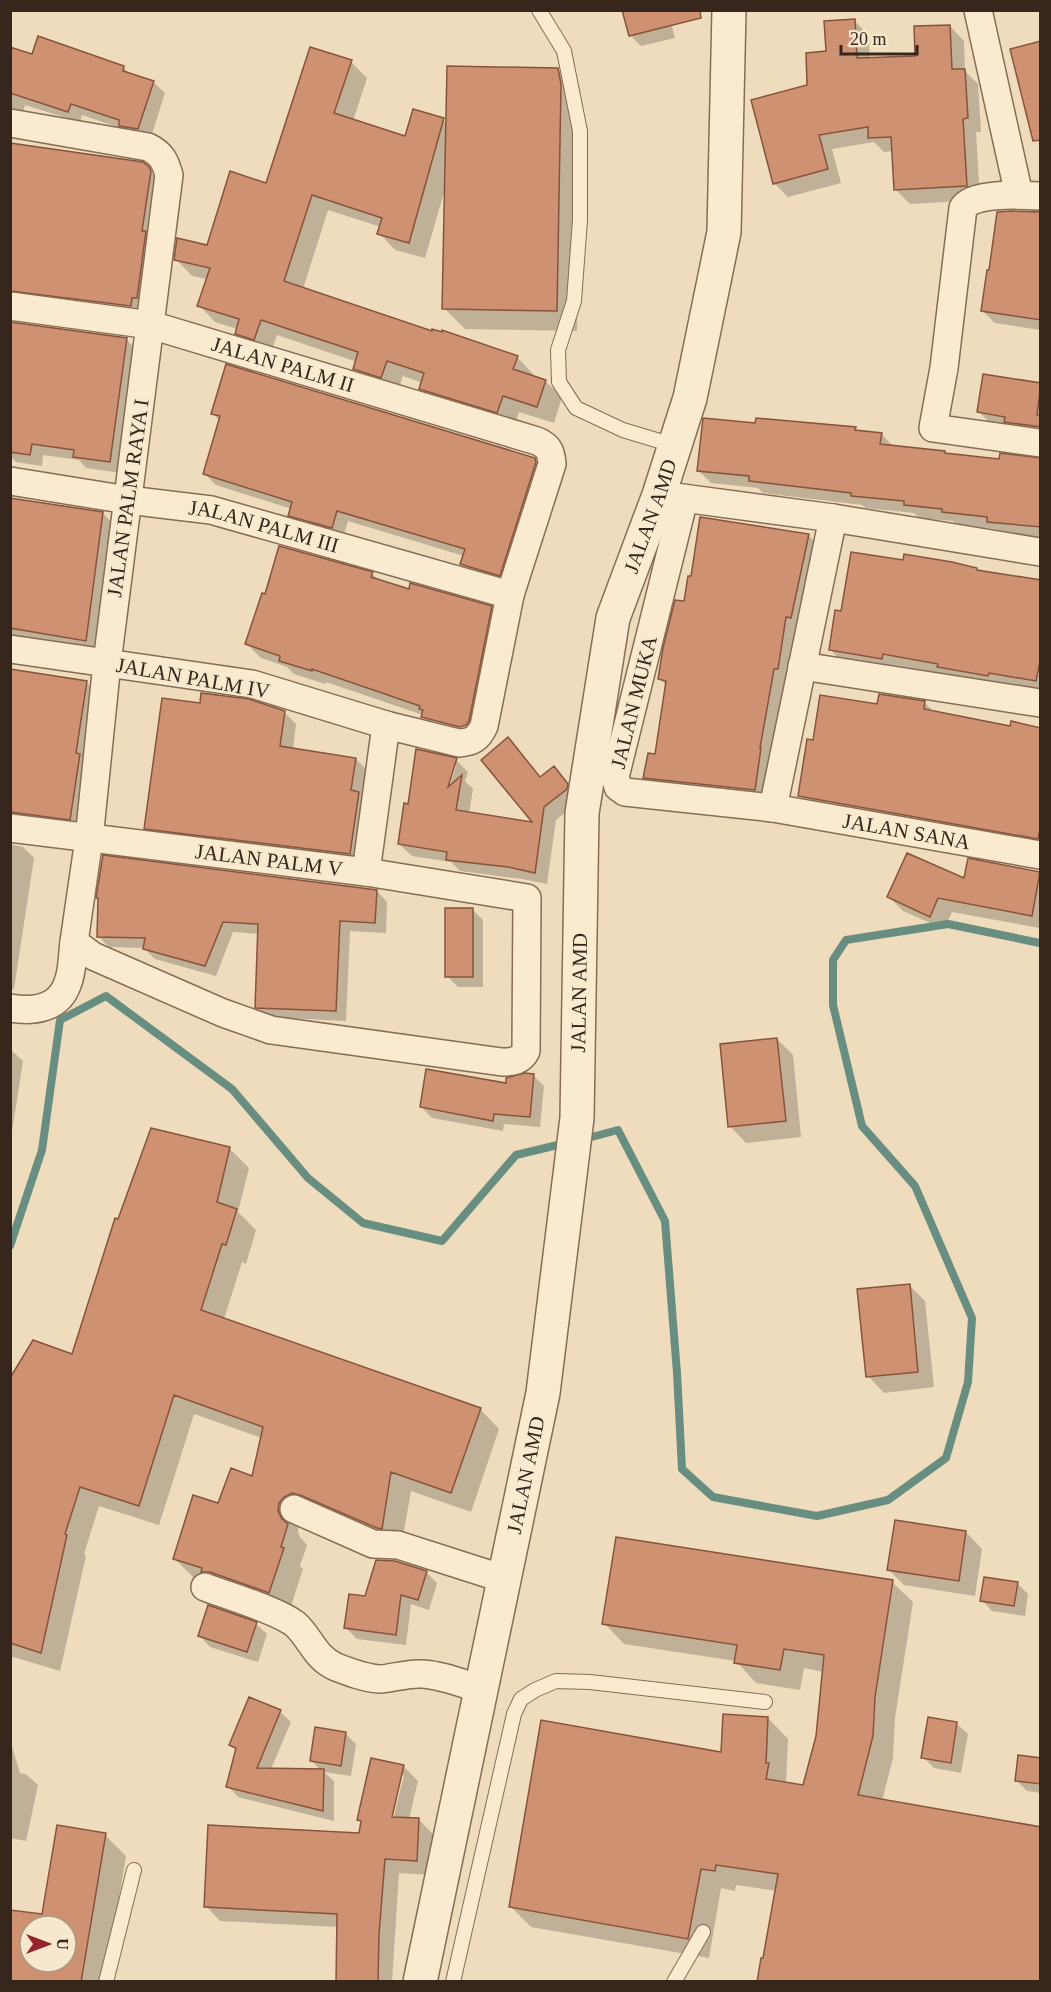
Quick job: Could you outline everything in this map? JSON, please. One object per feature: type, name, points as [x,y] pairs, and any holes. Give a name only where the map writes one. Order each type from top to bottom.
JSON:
[{"type":"street","name":"JALAN AMD","points":[[420,1982],[543,1393],[577,1118],[584,790],[613,618],[671,497],[666,468],[676,446],[690,398],[724,232],[729,10]]},
{"type":"street","points":[[978,10],[1030,195],[975,198],[966,203],[963,208],[944,368],[933,428],[1041,443]]},
{"type":"street","name":"JALAN PALM RAYA I","points":[[10,123],[148,147],[164,158],[169,176],[107,663],[89,839],[68,983],[62,994],[45,1007],[27,1011],[10,1008]]},
{"type":"street","name":"JALAN PALM II","points":[[10,306],[151,325],[545,444],[549,449],[552,464],[510,595]]},
{"type":"street","name":"JALAN PALM III","points":[[10,481],[128,500],[211,510],[510,595]]},
{"type":"street","points":[[671,497],[833,518],[1041,552]]},
{"type":"street","name":"JALAN MUKA","points":[[671,497],[615,777],[618,787],[625,792],[772,808]]},
{"type":"street","points":[[772,808],[833,518]]},
{"type":"street","name":"JALAN PALM IV","points":[[10,649],[252,684],[386,725],[459,743],[470,742],[476,738],[484,726],[510,595]]},
{"type":"street","points":[[802,666],[1041,703]]},
{"type":"street","points":[[366,872],[386,725]]},
{"type":"street","name":"JALAN SANA","points":[[772,808],[1041,855]]},
{"type":"street","name":"JALAN PALM V","points":[[10,828],[366,872],[527,898],[526,1051],[523,1056],[510,1062],[271,1030],[223,1013],[93,956],[74,942]]},
{"type":"street","points":[[294,1509],[373,1544],[398,1545],[504,1580]]},
{"type":"street","points":[[205,1587],[274,1613],[295,1624],[319,1656],[334,1666],[381,1678],[423,1674],[480,1689]]},
{"type":"lane","points":[[539,10],[564,51],[580,131],[580,220],[574,301],[558,350],[559,382],[576,408],[623,430],[676,446]]},
{"type":"lane","points":[[453,1982],[514,1714],[521,1699],[556,1681],[590,1682],[765,1702]]},
{"type":"lane","points":[[106,1982],[134,1870]]},
{"type":"lane","points":[[674,1982],[703,1932]]},
{"type":"building","points":[[622,10],[700,10],[701,18],[629,36]]},
{"type":"building","points":[[855,19],[857,58],[915,56],[914,26],[950,25],[952,69],[965,69],[968,118],[963,119],[967,186],[894,190],[891,137],[868,138],[868,127],[819,135],[828,169],[773,184],[751,100],[807,85],[806,53],[826,51],[824,21]]},
{"type":"building","points":[[38,36],[124,66],[123,71],[154,81],[138,129],[119,126],[119,120],[71,104],[68,112],[10,93],[10,47],[32,54]]},
{"type":"building","points":[[1041,41],[1041,140],[1033,141],[1010,49]]},
{"type":"building","points":[[310,47],[352,60],[334,113],[405,136],[413,109],[444,118],[409,243],[377,234],[382,218],[312,195],[284,281],[432,331],[432,329],[442,332],[442,330],[518,356],[513,369],[546,380],[537,407],[503,396],[497,413],[419,389],[424,373],[387,361],[381,378],[353,369],[358,352],[261,320],[254,340],[235,334],[239,319],[197,306],[210,268],[174,260],[177,238],[207,245],[230,171],[266,183]]},
{"type":"building","points":[[447,66],[558,68],[561,84],[557,311],[442,309]]},
{"type":"building","points":[[10,143],[143,162],[149,167],[151,171],[142,231],[146,231],[137,298],[132,298],[131,306],[10,291]]},
{"type":"building","points":[[997,212],[1041,212],[1041,320],[981,311]]},
{"type":"building","points":[[10,322],[127,338],[110,462],[73,457],[74,450],[32,444],[30,455],[10,452]]},
{"type":"building","points":[[226,364],[535,458],[536,462],[500,576],[460,564],[465,549],[337,511],[332,528],[288,516],[292,502],[203,474],[220,416],[211,414]]},
{"type":"building","points":[[983,374],[1041,383],[1037,415],[1041,415],[1041,427],[1004,422],[1005,417],[977,412]]},
{"type":"building","points":[[703,418],[755,423],[756,418],[856,427],[855,430],[882,433],[880,444],[999,459],[1000,453],[1041,458],[1041,527],[987,522],[987,517],[904,505],[904,501],[851,496],[851,493],[749,481],[749,476],[697,471]]},
{"type":"building","points":[[10,498],[103,512],[86,641],[10,628]]},
{"type":"building","points":[[700,517],[809,534],[791,618],[786,617],[778,669],[774,669],[755,790],[643,778],[648,753],[655,754],[666,681],[658,679],[663,648],[675,600],[684,601],[688,576],[691,576]]},
{"type":"building","points":[[279,546],[373,572],[371,577],[409,589],[410,583],[492,606],[469,721],[466,725],[460,727],[421,717],[423,710],[419,709],[420,706],[312,669],[312,671],[279,661],[280,656],[245,644],[262,593],[265,594]]},
{"type":"building","points":[[851,552],[903,560],[904,554],[952,562],[977,568],[977,570],[1041,580],[1041,656],[1036,681],[937,667],[938,664],[883,654],[882,659],[829,650],[835,610],[841,611]]},
{"type":"building","points":[[10,669],[87,681],[76,753],[80,754],[70,820],[10,812]]},
{"type":"building","points":[[201,693],[249,699],[285,711],[280,746],[356,758],[351,790],[359,792],[350,854],[144,829],[162,698],[200,703]]},
{"type":"building","points":[[879,694],[925,701],[924,709],[1010,726],[1011,721],[1041,728],[1041,824],[1038,839],[798,796],[807,739],[813,740],[820,695],[877,704]]},
{"type":"building","points":[[508,737],[540,777],[554,766],[568,784],[567,789],[544,807],[535,873],[508,867],[446,860],[447,852],[398,844],[404,803],[408,804],[416,749],[457,758],[448,787],[462,775],[456,810],[532,822],[481,760]]},
{"type":"building","points":[[907,853],[964,878],[968,858],[1040,872],[1032,916],[938,898],[930,917],[887,897]]},
{"type":"building","points":[[103,855],[377,890],[375,923],[340,921],[336,1011],[255,1008],[258,924],[223,922],[205,966],[143,949],[145,938],[97,937],[98,898],[96,898]]},
{"type":"building","points":[[445,908],[473,908],[473,977],[445,977]]},
{"type":"building","points":[[777,1038],[786,1121],[728,1127],[720,1044]]},
{"type":"building","points":[[426,1069],[506,1083],[506,1078],[525,1073],[534,1074],[530,1117],[494,1114],[493,1121],[420,1107]]},
{"type":"building","points":[[151,1128],[230,1147],[217,1202],[237,1209],[226,1245],[222,1244],[201,1310],[481,1408],[451,1493],[391,1472],[382,1529],[300,1495],[292,1493],[284,1497],[279,1503],[278,1511],[288,1524],[281,1547],[284,1548],[269,1593],[210,1572],[201,1572],[202,1568],[173,1559],[193,1495],[218,1503],[231,1468],[252,1476],[263,1427],[174,1395],[139,1506],[80,1487],[65,1534],[67,1535],[41,1653],[10,1643],[10,1378],[33,1340],[72,1354],[115,1218],[118,1219]]},
{"type":"building","points":[[910,1284],[918,1372],[866,1377],[857,1289]]},
{"type":"building","points":[[895,1520],[966,1531],[959,1581],[887,1570]]},
{"type":"building","points":[[616,1537],[893,1580],[875,1697],[873,1736],[858,1795],[1041,1827],[1041,1982],[757,1982],[778,1874],[716,1865],[715,1871],[701,1869],[688,1939],[509,1907],[541,1720],[721,1752],[723,1714],[768,1717],[766,1763],[769,1763],[766,1779],[803,1785],[816,1736],[824,1655],[784,1649],[780,1670],[734,1663],[737,1645],[602,1624]]},
{"type":"building","points":[[376,1560],[395,1561],[427,1571],[418,1600],[401,1595],[396,1635],[344,1628],[349,1594],[365,1596]]},
{"type":"building","points":[[984,1577],[1018,1582],[1014,1606],[980,1601]]},
{"type":"building","points":[[208,1605],[257,1622],[247,1652],[198,1636]]},
{"type":"building","points":[[249,1697],[281,1710],[257,1768],[324,1769],[323,1811],[226,1787],[236,1748],[229,1745]]},
{"type":"building","points":[[928,1717],[957,1722],[951,1763],[921,1758]]},
{"type":"building","points":[[315,1727],[346,1732],[341,1766],[310,1761]]},
{"type":"building","points":[[1018,1755],[1041,1758],[1041,1784],[1015,1781]]},
{"type":"building","points":[[371,1758],[404,1765],[392,1817],[419,1818],[417,1861],[385,1859],[378,1982],[336,1982],[337,1914],[204,1907],[208,1825],[359,1833],[361,1821],[357,1820]]},
{"type":"building","points":[[57,1825],[106,1833],[81,1982],[10,1982],[10,1910],[42,1914]]},
{"type":"waterway","points":[[584,1139],[618,1130],[665,1221],[682,1469],[713,1497],[817,1516],[888,1500],[946,1458],[968,1382],[972,1318],[915,1186],[862,1126],[833,1005],[833,960],[846,940],[948,924],[1040,943]]},
{"type":"waterway","points":[[10,1246],[42,1150],[60,1020],[106,996],[232,1089],[308,1178],[363,1223],[442,1241],[516,1155],[566,1143]]}]
